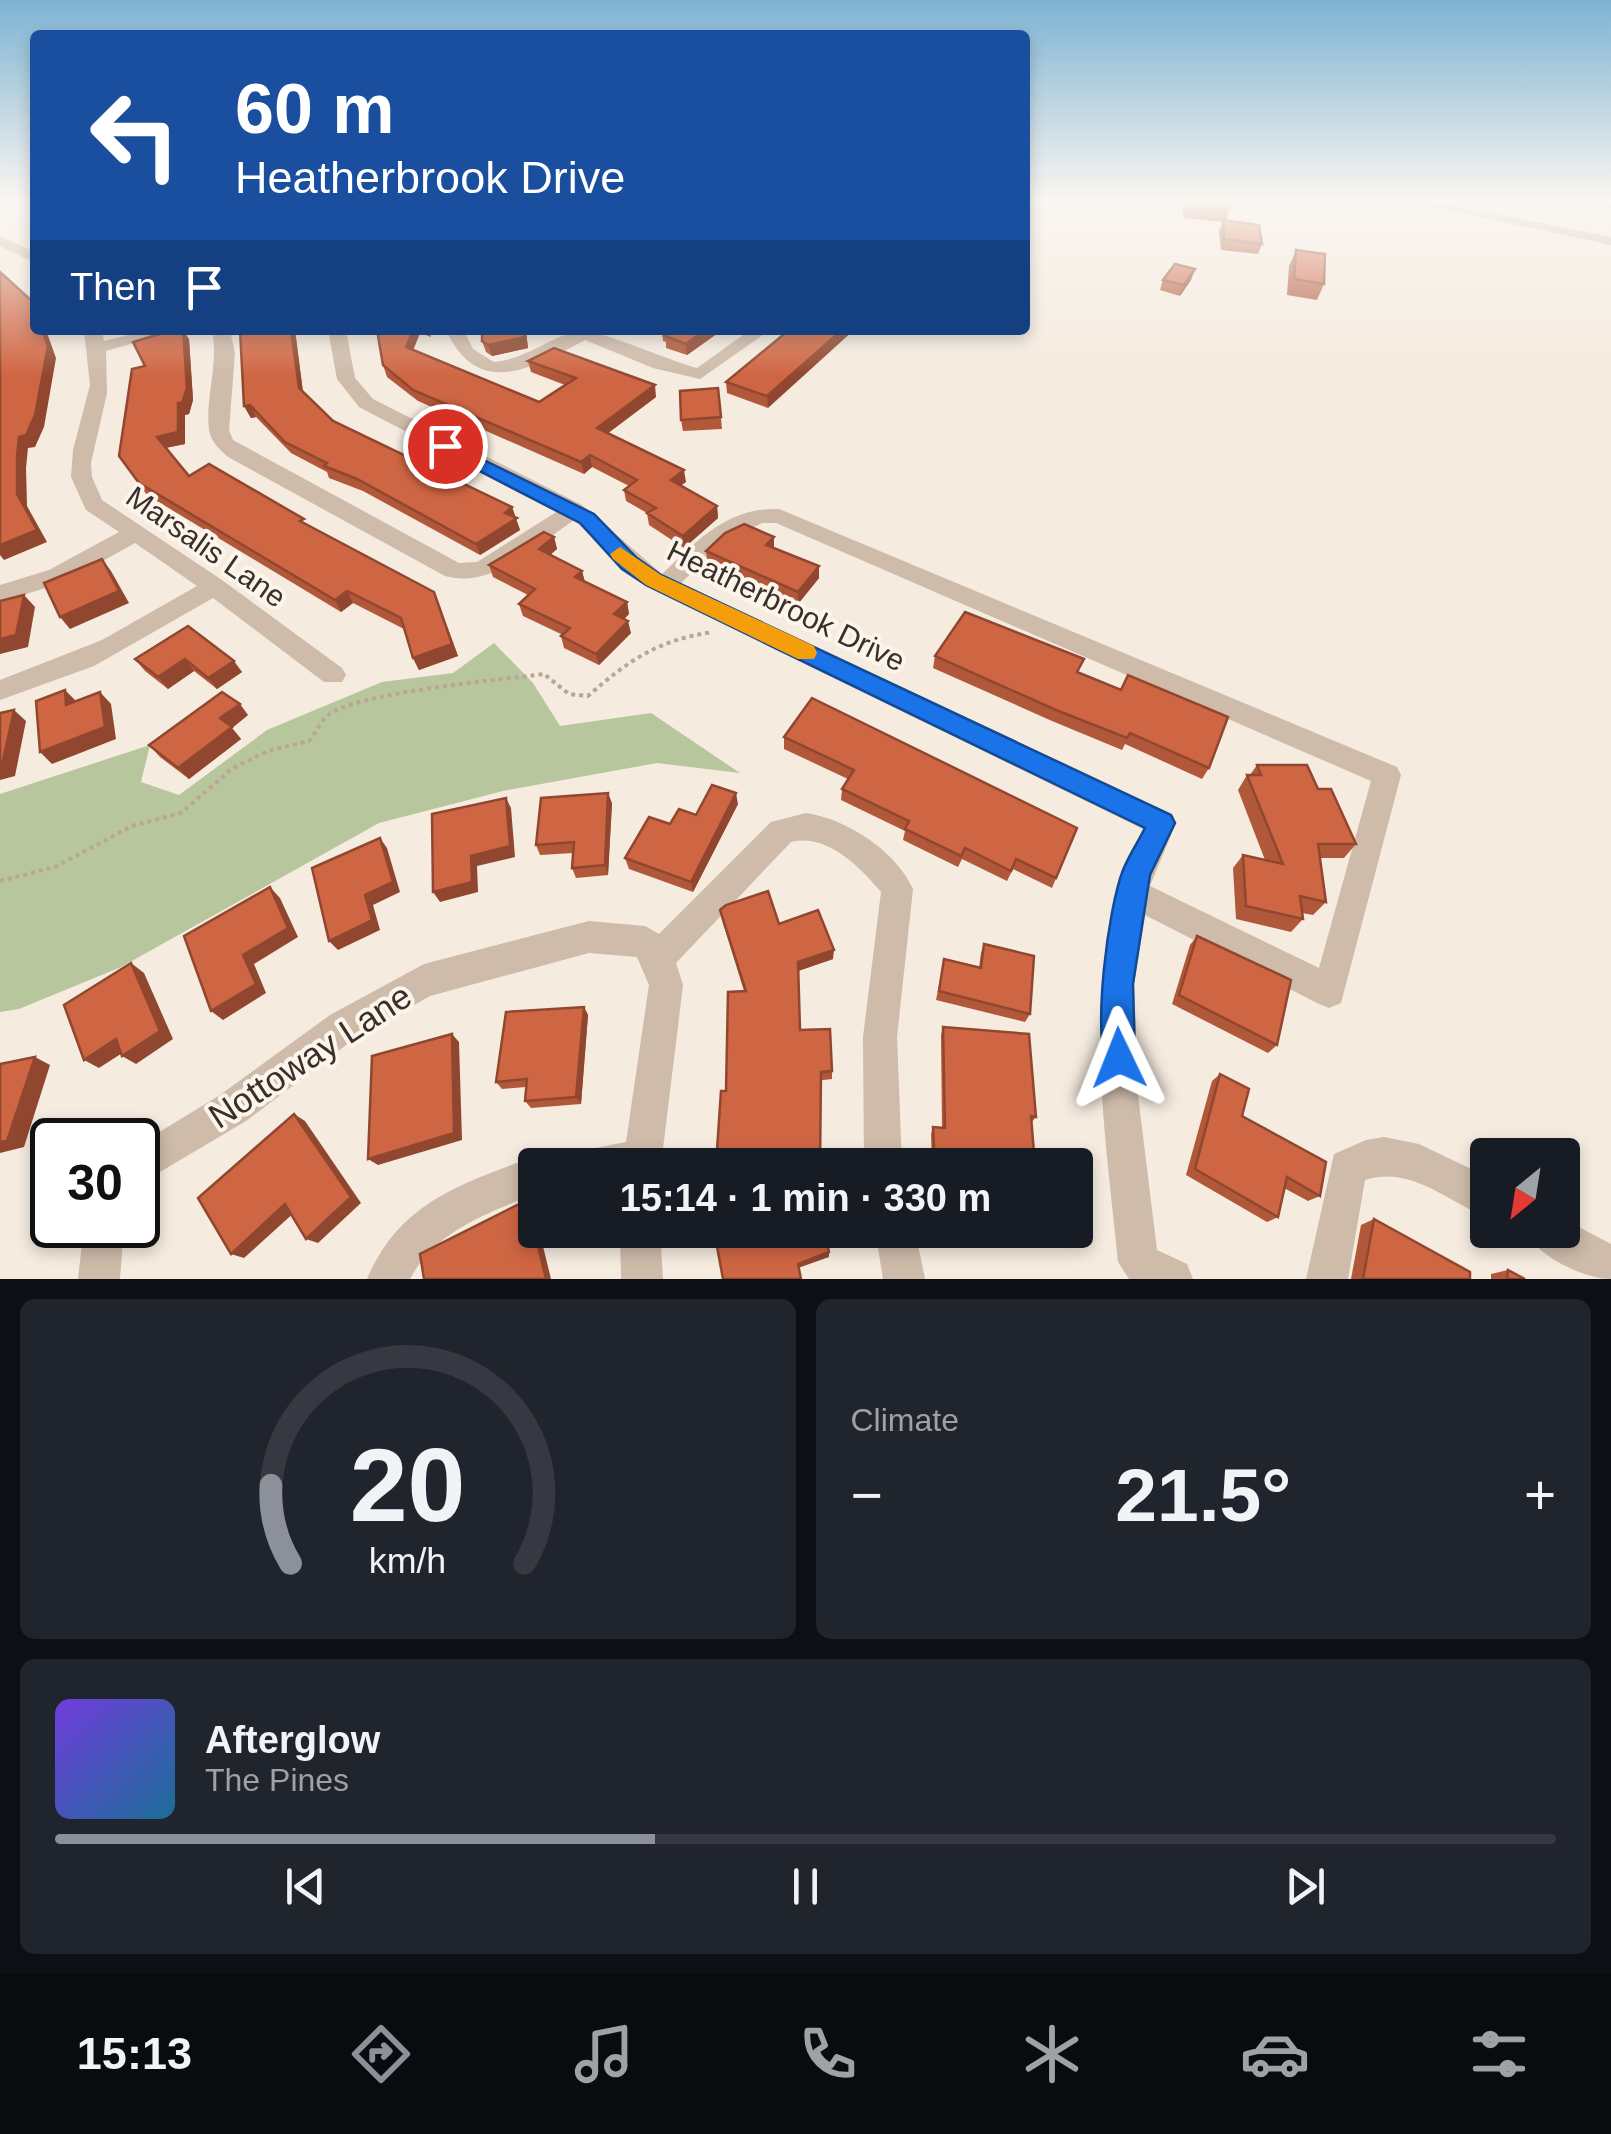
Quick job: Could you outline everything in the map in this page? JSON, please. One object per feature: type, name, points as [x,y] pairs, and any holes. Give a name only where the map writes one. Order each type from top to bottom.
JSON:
[{"type":"street","points":[[95,339],[128,335]]},
{"type":"street","points":[[222,335],[226,354],[220,430],[224,443],[235,453],[454,570],[470,573],[485,568],[574,510]]},
{"type":"street","name":"Heatherbrook Drive","points":[[338,335],[346,379],[366,403],[574,510],[587,518],[629,564],[665,585],[1161,823],[1136,874],[1132,893]]},
{"type":"street","points":[[457,335],[462,351],[472,360],[495,368],[529,362],[582,335]]},
{"type":"street","points":[[586,335],[659,364],[700,374],[754,335]]},
{"type":"street","name":"Marsalis Lane","points":[[95,339],[98,394],[80,455],[80,478],[94,505],[214,586],[333,675]]},
{"type":"street","points":[[665,585],[742,518],[760,512],[779,516],[1387,775],[1330,991],[1132,893],[1117,984],[1120,1095],[1155,1270]]},
{"type":"street","points":[[0,594],[57,576],[134,534]]},
{"type":"street","points":[[0,690],[54,674],[114,647],[214,586]]},
{"type":"street","points":[[644,1148],[666,985],[658,958],[782,831],[810,825],[864,853],[887,872],[897,889],[880,1037],[883,1148]]},
{"type":"street","name":"Nottoway Lane","points":[[160,1153],[233,1108],[342,1027],[424,981],[589,937],[645,942],[658,958]]},
{"type":"street","points":[[1327,1279],[1348,1168],[1365,1157],[1388,1154],[1422,1163],[1470,1189]]},
{"type":"street","points":[[388,1279],[412,1240],[438,1216],[518,1183]]},
{"type":"street","points":[[99,1279],[102,1248]]},
{"type":"street","points":[[641,1248],[642,1279]]},
{"type":"street","points":[[898,1248],[904,1279]]},
{"type":"street","points":[[1578,1248],[1611,1266]]},
{"type":"path","points":[[0,881],[55,867],[132,826],[180,813],[234,768],[268,751],[309,741],[326,716],[343,709],[382,696],[544,674],[569,694],[588,696],[629,660],[678,637],[723,631]]},
{"type":"green space","points":[[494,643],[533,683],[560,726],[651,713],[740,773],[657,763],[503,791],[379,823],[121,967],[19,1009],[0,1012],[0,794],[150,745],[141,782],[179,795],[267,730],[382,682],[453,673]]},
{"type":"building","points":[[1295,258],[1325,258],[1324,284],[1294,279]]},
{"type":"building","points":[[1175,264],[1195,269],[1184,285],[1163,280]]},
{"type":"building","points":[[0,272],[30,299],[30,335],[44,335],[48,346],[35,415],[26,435],[19,437],[17,456],[17,494],[37,530],[0,545]]},
{"type":"building","points":[[156,335],[183,335],[187,388],[182,403],[178,403],[178,432],[157,437],[189,476],[209,464],[304,519],[300,521],[434,592],[452,644],[413,658],[401,618],[347,591],[335,600],[139,483],[119,456],[132,369],[145,366],[133,342]]},
{"type":"building","points":[[240,335],[292,335],[299,388],[333,421],[512,507],[505,513],[517,518],[476,544],[357,479],[324,466],[327,463],[285,442],[250,405],[244,406]]},
{"type":"building","points":[[378,335],[411,335],[406,347],[539,402],[576,378],[528,361],[554,348],[655,385],[597,428],[684,470],[671,480],[717,506],[683,536],[647,513],[656,508],[624,490],[637,480],[590,455],[581,462],[413,390],[383,365]]},
{"type":"building","points":[[482,335],[525,337],[488,345],[482,341]]},
{"type":"building","points":[[667,335],[698,335],[686,344]]},
{"type":"building","points":[[783,335],[836,335],[767,396],[726,382]]},
{"type":"building","points":[[718,388],[721,417],[681,420],[680,391]]},
{"type":"building","points":[[744,524],[774,537],[766,545],[819,566],[798,592],[706,551],[725,533]]},
{"type":"building","points":[[544,532],[554,537],[539,549],[582,571],[575,577],[627,602],[614,614],[628,621],[596,654],[561,636],[570,628],[519,604],[535,589],[489,565]]},
{"type":"building","points":[[102,559],[119,591],[60,617],[44,583]]},
{"type":"building","points":[[24,595],[16,635],[0,639],[0,601]]},
{"type":"building","points":[[965,612],[1084,659],[1077,672],[1121,690],[1128,675],[1228,717],[1209,768],[1130,733],[1127,738],[1056,710],[935,656]]},
{"type":"building","points":[[188,626],[234,661],[208,678],[185,659],[158,677],[135,659]]},
{"type":"building","points":[[65,690],[66,705],[100,692],[105,727],[40,752],[36,701]]},
{"type":"building","points":[[222,692],[240,704],[220,718],[232,727],[178,768],[149,745]]},
{"type":"building","points":[[812,698],[1077,828],[1056,878],[1016,859],[1011,871],[965,848],[961,856],[905,829],[909,821],[842,789],[854,770],[784,737]]},
{"type":"building","points":[[14,710],[2,765],[0,766],[0,713]]},
{"type":"building","points":[[1257,765],[1307,765],[1318,789],[1331,789],[1356,844],[1318,844],[1326,902],[1300,896],[1303,919],[1246,906],[1243,855],[1283,864],[1247,775],[1261,775]]},
{"type":"building","points":[[712,785],[736,793],[691,882],[625,858],[649,817],[670,824],[679,809],[696,815]]},
{"type":"building","points":[[608,793],[605,865],[572,868],[574,842],[536,845],[541,798]]},
{"type":"building","points":[[506,798],[510,846],[471,856],[472,882],[433,892],[432,814]]},
{"type":"building","points":[[380,838],[393,882],[365,895],[372,920],[329,941],[312,868]]},
{"type":"building","points":[[270,887],[288,928],[243,955],[256,984],[211,1011],[184,936]]},
{"type":"building","points":[[768,891],[779,924],[818,910],[834,950],[798,962],[800,1030],[830,1029],[832,1071],[821,1072],[820,1148],[717,1148],[721,1091],[726,1091],[728,992],[746,991],[720,910]]},
{"type":"building","points":[[1197,936],[1291,980],[1277,1045],[1179,995]]},
{"type":"building","points":[[984,944],[1034,956],[1030,1014],[939,991],[944,959],[981,968]]},
{"type":"building","points":[[131,963],[160,1031],[122,1056],[116,1039],[84,1060],[64,1005]]},
{"type":"building","points":[[584,1007],[576,1097],[525,1101],[527,1079],[496,1082],[506,1012]]},
{"type":"building","points":[[943,1027],[1029,1034],[1036,1117],[1031,1116],[1034,1148],[934,1148],[933,1127],[945,1128]]},
{"type":"building","points":[[452,1034],[454,1133],[368,1159],[372,1056]]},
{"type":"building","points":[[35,1057],[7,1141],[0,1142],[0,1064]]},
{"type":"building","points":[[1220,1074],[1249,1089],[1242,1116],[1326,1162],[1320,1196],[1287,1177],[1278,1217],[1195,1169]]},
{"type":"building","points":[[294,1114],[351,1197],[306,1239],[285,1204],[231,1254],[198,1198]]},
{"type":"building","points":[[518,1205],[518,1248],[539,1248],[546,1279],[424,1279],[420,1254]]},
{"type":"building","points":[[1374,1219],[1470,1272],[1470,1279],[1363,1279]]},
{"type":"building","points":[[717,1248],[828,1248],[829,1252],[798,1264],[801,1279],[723,1279]]},
{"type":"building","points":[[1508,1270],[1525,1279],[1507,1279]]},
{"type":"slow traffic","points":[[620,554],[653,580],[806,653]]},
{"type":"route","points":[[445,446],[570,507],[587,518],[629,564],[653,580],[1161,823],[1136,874],[1117,984],[1119,1058]]}]
